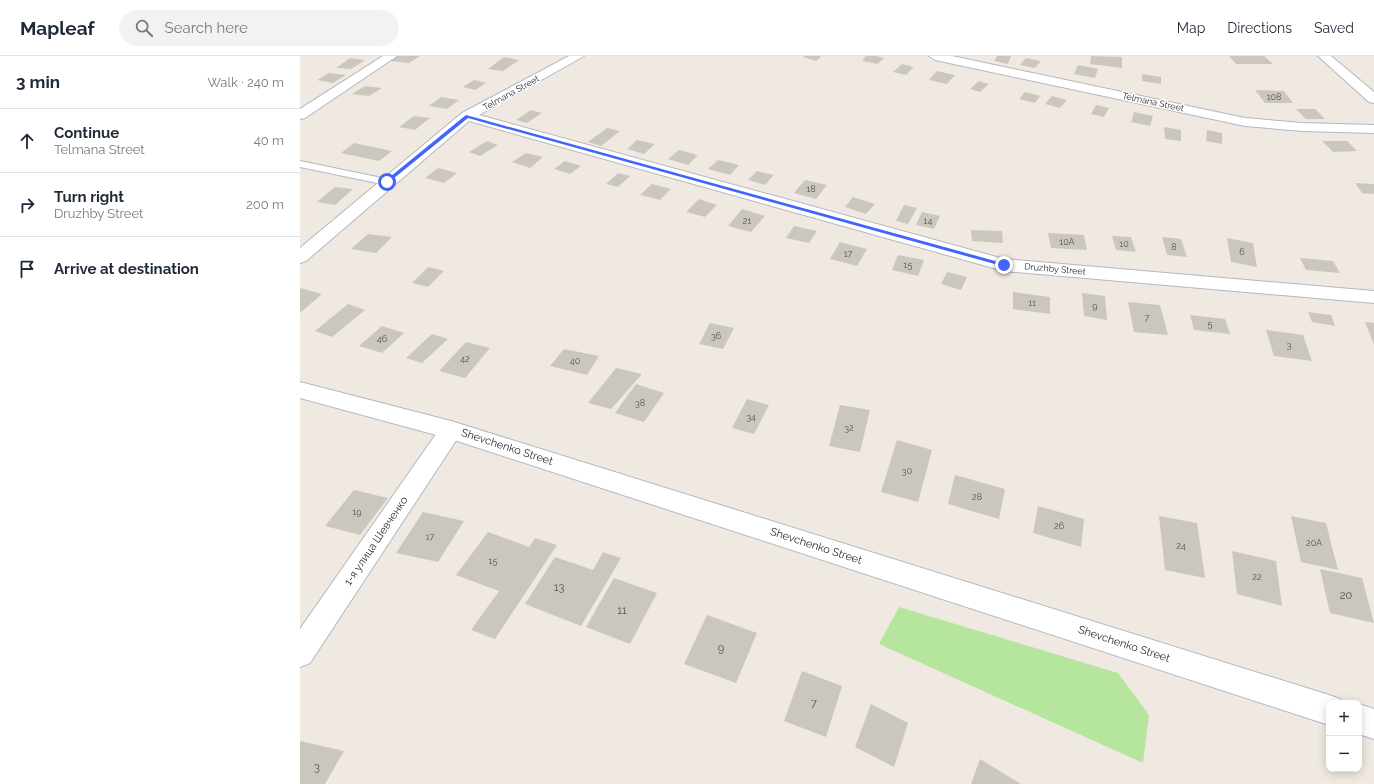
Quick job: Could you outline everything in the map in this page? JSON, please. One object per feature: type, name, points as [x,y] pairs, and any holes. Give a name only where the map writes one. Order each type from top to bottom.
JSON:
[{"type":"street","points":[[300,115],[391,56]]},
{"type":"street","name":"Telmana Street","points":[[300,257],[467,116],[578,56]]},
{"type":"street","name":"Telmana Street","points":[[935,56],[1245,122],[1302,127],[1374,129]]},
{"type":"street","points":[[1324,56],[1372,95]]},
{"type":"street","name":"Druzhby Street","points":[[467,116],[1004,265],[1374,298]]},
{"type":"street","name":"Shevchenko Street","points":[[300,390],[452,430],[1326,709]]},
{"type":"street","name":"1-я улица Шевченко","points":[[300,653],[452,430]]},
{"type":"street","points":[[1362,720],[1374,724]]},
{"type":"lane","points":[[300,164],[387,182]]},
{"type":"green space","points":[[899,607],[1118,673],[1149,715],[1143,763],[879,644]]},
{"type":"building","points":[[397,56],[420,56],[409,63],[390,61]]},
{"type":"building","points":[[866,56],[884,58],[878,64],[862,61]]},
{"type":"building","points":[[997,56],[1011,56],[1008,64],[994,61]]},
{"type":"building","points":[[1091,56],[1122,57],[1122,68],[1090,64]]},
{"type":"building","points":[[1229,56],[1264,56],[1273,64],[1236,64]]},
{"type":"building","points":[[504,57],[519,60],[503,71],[488,69]]},
{"type":"building","points":[[803,57],[821,57],[816,61]]},
{"type":"building","points":[[350,58],[365,60],[351,69],[336,68]]},
{"type":"building","points":[[1026,58],[1041,61],[1035,68],[1020,65]]},
{"type":"building","points":[[902,64],[914,67],[906,75],[893,72]]},
{"type":"building","points":[[1078,65],[1098,69],[1095,78],[1074,74]]},
{"type":"building","points":[[937,71],[955,75],[947,84],[929,80]]},
{"type":"building","points":[[329,73],[346,75],[333,83],[317,80]]},
{"type":"building","points":[[1142,74],[1161,77],[1161,84],[1142,81]]},
{"type":"building","points":[[474,80],[486,83],[475,90],[463,87]]},
{"type":"building","points":[[979,81],[989,84],[980,92],[970,89]]},
{"type":"building","points":[[365,86],[382,88],[369,96],[352,94]]},
{"type":"building","points":[[1255,90],[1284,91],[1293,103],[1265,103]]},
{"type":"building","points":[[1025,92],[1040,96],[1035,103],[1019,99]]},
{"type":"building","points":[[1052,96],[1067,100],[1060,108],[1045,104]]},
{"type":"building","points":[[441,97],[459,100],[447,109],[429,106]]},
{"type":"building","points":[[1096,105],[1109,108],[1104,117],[1091,114]]},
{"type":"building","points":[[1296,109],[1315,109],[1325,119],[1306,119]]},
{"type":"building","points":[[531,110],[542,113],[527,123],[516,120]]},
{"type":"building","points":[[1134,112],[1153,116],[1150,126],[1131,122]]},
{"type":"building","points":[[414,116],[430,118],[415,130],[399,127]]},
{"type":"building","points":[[1164,127],[1181,130],[1181,141],[1165,139]]},
{"type":"building","points":[[607,128],[620,131],[601,146],[588,142]]},
{"type":"building","points":[[1207,130],[1222,133],[1222,144],[1206,141]]},
{"type":"building","points":[[637,140],[655,144],[644,154],[627,149]]},
{"type":"building","points":[[487,141],[498,145],[480,156],[469,152]]},
{"type":"building","points":[[1322,141],[1347,141],[1357,151],[1333,152]]},
{"type":"building","points":[[354,143],[392,151],[379,161],[341,153]]},
{"type":"building","points":[[679,150],[698,155],[688,165],[668,159]]},
{"type":"building","points":[[526,153],[543,157],[530,168],[512,162]]},
{"type":"building","points":[[718,160],[739,165],[730,175],[708,169]]},
{"type":"building","points":[[565,161],[581,166],[570,174],[554,169]]},
{"type":"building","points":[[438,168],[457,173],[444,183],[425,178]]},
{"type":"building","points":[[757,171],[774,175],[765,185],[748,180]]},
{"type":"building","points":[[618,173],[630,176],[618,187],[606,184]]},
{"type":"building","points":[[805,180],[827,185],[816,199],[794,193]]},
{"type":"building","points":[[1355,183],[1374,184],[1374,194],[1362,193]]},
{"type":"building","points":[[652,184],[671,189],[660,200],[640,195]]},
{"type":"building","points":[[335,187],[353,189],[335,205],[317,202]]},
{"type":"building","points":[[853,197],[875,204],[866,214],[845,207]]},
{"type":"building","points":[[699,199],[717,205],[705,217],[686,212]]},
{"type":"building","points":[[904,205],[917,208],[908,224],[896,221]]},
{"type":"building","points":[[742,209],[765,216],[751,232],[728,226]]},
{"type":"building","points":[[922,212],[940,216],[934,229],[916,225]]},
{"type":"building","points":[[794,226],[817,231],[809,243],[786,238]]},
{"type":"building","points":[[971,230],[1002,231],[1003,243],[972,241]]},
{"type":"building","points":[[1048,233],[1084,235],[1087,250],[1051,248]]},
{"type":"building","points":[[368,234],[392,237],[376,253],[351,249]]},
{"type":"building","points":[[1112,236],[1131,237],[1136,252],[1116,250]]},
{"type":"building","points":[[1162,237],[1181,239],[1187,257],[1167,255]]},
{"type":"building","points":[[1227,238],[1253,243],[1257,267],[1231,262]]},
{"type":"building","points":[[840,242],[867,249],[857,266],[830,259]]},
{"type":"building","points":[[898,255],[924,260],[918,276],[892,270]]},
{"type":"building","points":[[1300,258],[1333,261],[1340,273],[1306,270]]},
{"type":"building","points":[[428,267],[444,271],[428,287],[412,283]]},
{"type":"building","points":[[947,272],[967,277],[961,290],[941,284]]},
{"type":"building","points":[[300,288],[322,294],[300,313]]},
{"type":"building","points":[[1013,292],[1050,297],[1050,314],[1013,309]]},
{"type":"building","points":[[1082,293],[1105,296],[1107,320],[1084,316]]},
{"type":"building","points":[[1128,302],[1160,305],[1168,335],[1134,332]]},
{"type":"building","points":[[348,304],[365,310],[332,337],[315,331]]},
{"type":"building","points":[[1308,312],[1331,315],[1335,326],[1312,322]]},
{"type":"building","points":[[1190,315],[1225,319],[1230,334],[1194,330]]},
{"type":"building","points":[[1365,322],[1374,323],[1374,345]]},
{"type":"building","points":[[710,323],[734,328],[723,349],[699,344]]},
{"type":"building","points":[[382,326],[404,333],[382,353],[359,346]]},
{"type":"building","points":[[1266,330],[1303,335],[1312,361],[1274,356]]},
{"type":"building","points":[[432,334],[448,339],[422,363],[406,358]]},
{"type":"building","points":[[466,342],[490,348],[465,378],[439,371]]},
{"type":"building","points":[[564,349],[599,356],[587,375],[550,366]]},
{"type":"building","points":[[616,368],[642,374],[611,409],[588,403]]},
{"type":"building","points":[[636,384],[664,393],[644,422],[615,413]]},
{"type":"building","points":[[747,399],[769,405],[754,434],[732,428]]},
{"type":"building","points":[[840,405],[870,410],[860,452],[829,446]]},
{"type":"building","points":[[897,440],[932,450],[918,502],[881,492]]},
{"type":"building","points":[[955,475],[1005,489],[999,519],[948,504]]},
{"type":"building","points":[[354,490],[388,498],[360,535],[325,526]]},
{"type":"building","points":[[1038,506],[1084,519],[1081,547],[1033,533]]},
{"type":"building","points":[[423,512],[464,521],[438,562],[396,553]]},
{"type":"building","points":[[1159,516],[1197,523],[1205,578],[1165,570]]},
{"type":"building","points":[[1291,516],[1326,523],[1338,570],[1301,562]]},
{"type":"building","points":[[488,532],[529,547],[535,538],[557,545],[495,639],[471,630],[499,591],[456,575]]},
{"type":"building","points":[[1232,551],[1276,561],[1282,606],[1237,594]]},
{"type":"building","points":[[603,552],[621,558],[581,626],[525,604],[555,557],[593,570]]},
{"type":"building","points":[[1320,569],[1362,578],[1374,623],[1330,613]]},
{"type":"building","points":[[614,578],[657,593],[630,644],[586,627]]},
{"type":"building","points":[[707,615],[757,633],[736,683],[684,664]]},
{"type":"building","points":[[802,671],[842,686],[826,737],[784,721]]},
{"type":"building","points":[[871,704],[908,723],[894,767],[855,747]]},
{"type":"building","points":[[300,741],[344,751],[325,784],[300,784]]},
{"type":"building","points":[[980,759],[1021,784],[971,784]]},
{"type":"route","points":[[387,182],[467,116],[1004,265]]}]
